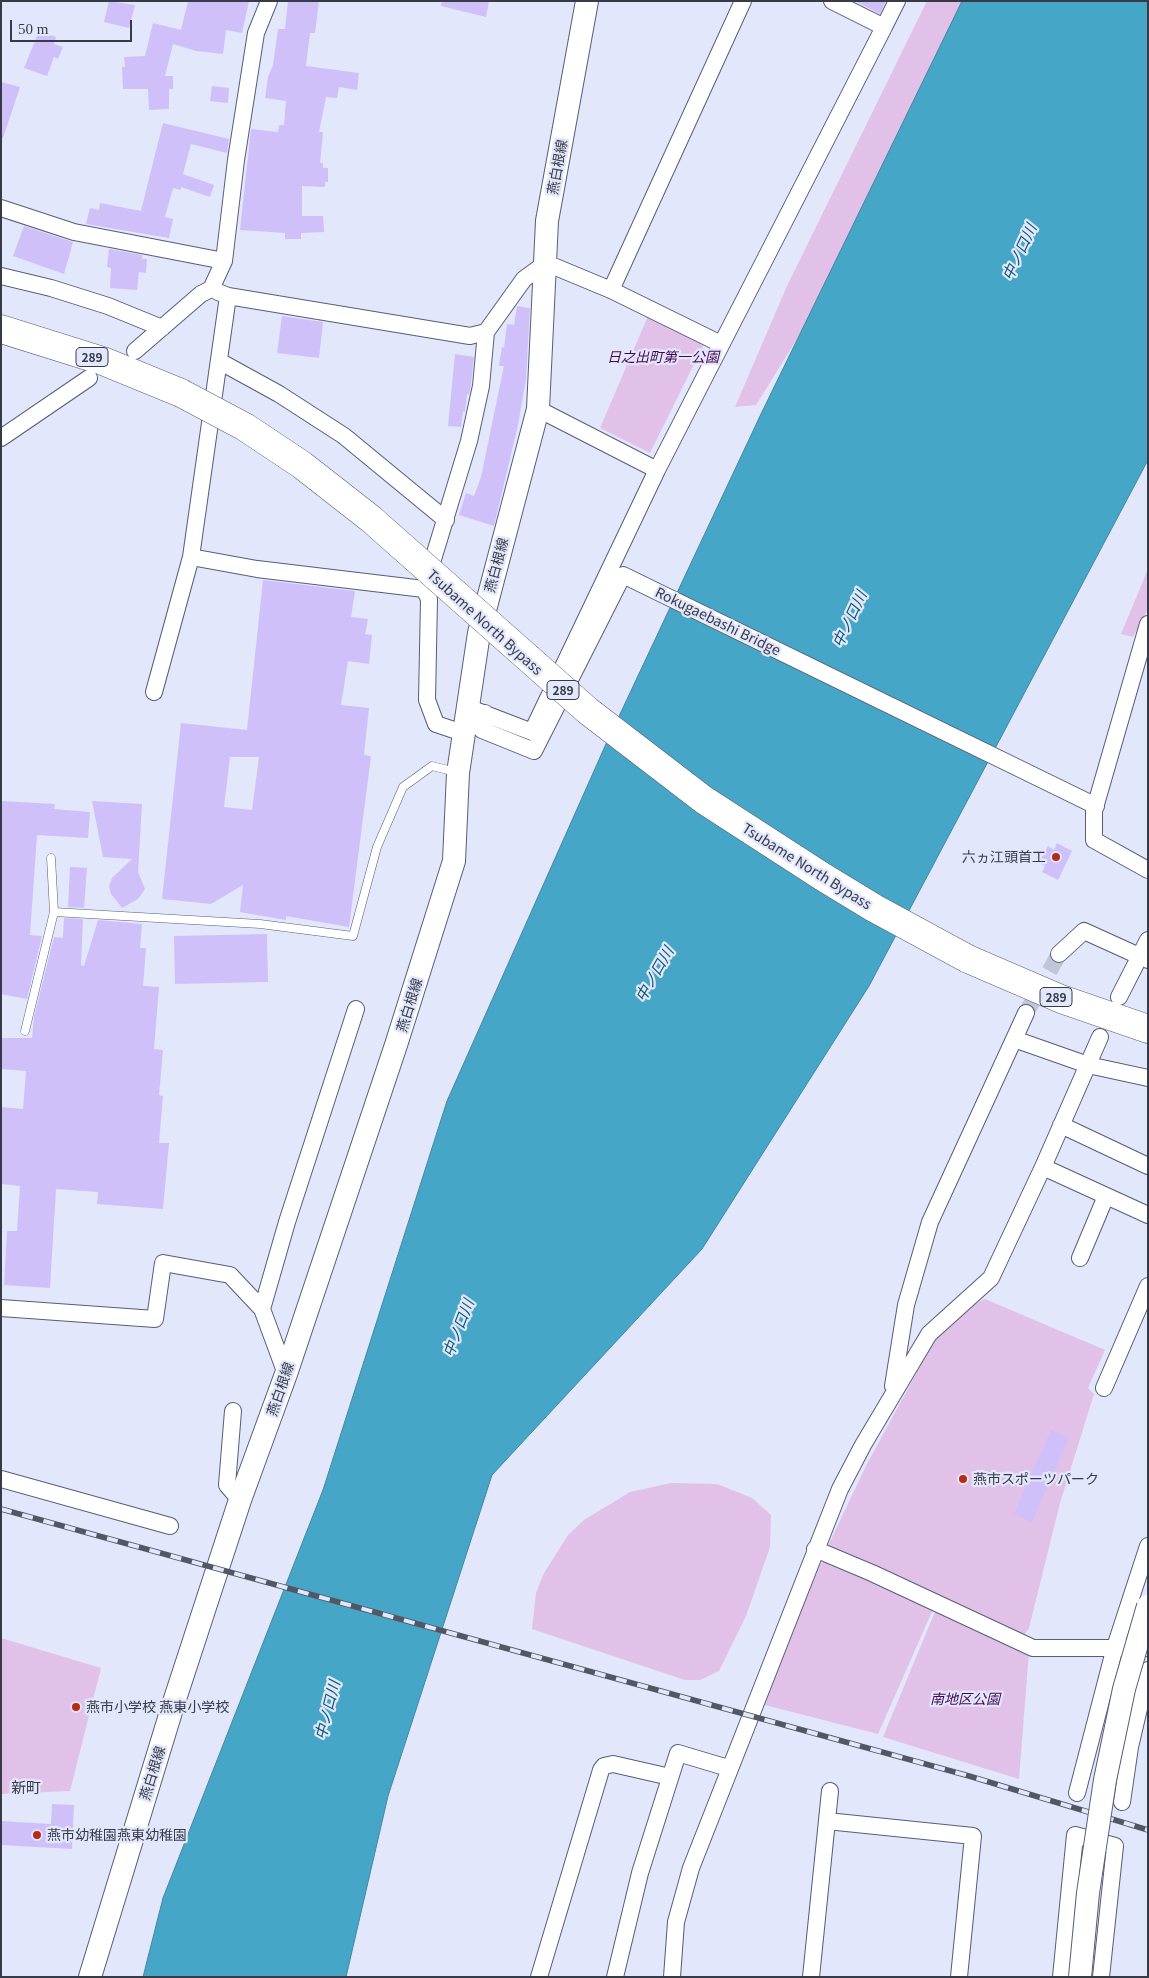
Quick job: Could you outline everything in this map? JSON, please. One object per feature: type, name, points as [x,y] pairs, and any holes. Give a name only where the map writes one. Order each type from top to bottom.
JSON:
[{"type":"highway","name":"Tsubame North Bypass","points":[[1,329],[104,361],[181,393],[245,427],[302,465],[371,519],[588,711],[704,800],[831,883],[968,958],[1060,999],[1148,1028]]},
{"type":"main road","name":"燕白根線","points":[[90,1977],[174,1702],[240,1500],[286,1374],[396,1045],[454,861],[458,773],[463,732],[476,710],[479,633],[538,409],[547,221],[586,2]]},
{"type":"main road","points":[[1080,1977],[1088,1893],[1105,1780],[1124,1689],[1148,1606]]},
{"type":"street","points":[[135,351],[201,294],[211,289],[224,261],[236,160],[256,32],[269,1]]},
{"type":"street","points":[[611,290],[743,1]]},
{"type":"street","points":[[832,1],[884,27]]},
{"type":"street","points":[[476,710],[532,732],[657,470],[897,1]]},
{"type":"street","points":[[1,208],[74,232],[224,261]]},
{"type":"street","points":[[463,732],[436,724],[427,700],[429,599],[424,589],[469,441],[477,405],[486,332],[524,279],[546,263],[611,290],[721,344]]},
{"type":"street","points":[[1,276],[51,288],[108,306],[162,328]]},
{"type":"street","points":[[211,289],[228,296],[470,336],[486,332]]},
{"type":"street","points":[[154,692],[191,557],[228,296]]},
{"type":"street","points":[[219,361],[279,394],[344,436],[446,520]]},
{"type":"street","points":[[1,438],[89,378]]},
{"type":"street","points":[[538,409],[657,470]]},
{"type":"street","points":[[191,557],[257,570],[424,589]]},
{"type":"street","name":"Rokugaebashi Bridge","points":[[476,710],[482,730],[534,751],[623,575],[1096,806]]},
{"type":"street","points":[[1148,624],[1094,811],[1094,840],[1148,870]]},
{"type":"street","points":[[1059,954],[1084,931],[1143,959]]},
{"type":"street","points":[[1119,997],[1143,959],[1148,940]]},
{"type":"street","points":[[262,1309],[287,1222],[356,1009]]},
{"type":"street","points":[[891,1396],[906,1305],[930,1222],[1026,1013]]},
{"type":"street","points":[[672,1977],[676,1922],[682,1895],[728,1768],[840,1489],[891,1396],[929,1334],[992,1278],[1100,1037]]},
{"type":"street","points":[[1014,1039],[1088,1064],[1148,1078]]},
{"type":"street","points":[[1061,1125],[1148,1166]]},
{"type":"street","points":[[1043,1167],[1148,1215]]},
{"type":"street","points":[[1080,1258],[1106,1196]]},
{"type":"street","points":[[1,1308],[154,1319],[163,1263],[230,1275],[262,1309],[286,1374]]},
{"type":"street","points":[[1104,1388],[1148,1286]]},
{"type":"street","points":[[233,1411],[227,1485],[240,1500]]},
{"type":"street","points":[[1,1479],[170,1526]]},
{"type":"street","points":[[1077,1793],[1115,1647],[1148,1546]]},
{"type":"street","points":[[815,1549],[872,1573],[1033,1648],[1148,1648]]},
{"type":"street","points":[[1122,1802],[1130,1748],[1148,1670]]},
{"type":"street","points":[[615,1977],[640,1872],[678,1753],[728,1768]]},
{"type":"street","points":[[539,1977],[601,1770],[604,1766],[613,1764],[670,1777]]},
{"type":"street","points":[[811,1977],[830,1791]]},
{"type":"street","points":[[827,1821],[972,1836],[959,1977]]},
{"type":"street","points":[[1060,1977],[1075,1835],[1115,1846],[1101,1977]]},
{"type":"lane","points":[[54,912],[260,924],[353,936],[377,847],[403,788],[432,766],[458,773]]},
{"type":"lane","points":[[25,1031],[54,912],[52,858]]},
{"type":"green space","points":[[927,1],[974,1],[836,276],[756,405],[735,407],[787,286]]},
{"type":"green space","name":"日之出町第一公園","points":[[648,316],[704,344],[650,453],[600,428]]},
{"type":"green space","points":[[1148,569],[1148,609],[1133,637],[1121,634]]},
{"type":"green space","name":"燕市スポーツパーク","points":[[985,1299],[1105,1350],[1088,1388],[1094,1394],[1060,1503],[1029,1628],[1025,1634],[1014,1634],[826,1550],[867,1464],[941,1331],[968,1307]]},
{"type":"green space","points":[[671,1483],[717,1484],[752,1498],[771,1515],[770,1547],[746,1616],[719,1671],[700,1680],[685,1680],[532,1629],[536,1593],[544,1573],[568,1535],[584,1520],[630,1492]]},
{"type":"green space","points":[[824,1562],[934,1607],[878,1734],[761,1704],[816,1566]]},
{"type":"green space","name":"南地区公園","points":[[937,1607],[1029,1651],[1019,1779],[883,1737]]},
{"type":"green space","points":[[1,1638],[101,1668],[70,1791],[1,1794]]},
{"type":"water","name":"中ノ口川","points":[[962,1],[1148,1],[1148,460],[869,986],[702,1249],[492,1475],[388,1796],[346,1977],[143,1977],[163,1898],[323,1490],[447,1101],[606,744],[761,414]]},
{"type":"building","points":[[109,1],[135,5],[129,28],[104,22]]},
{"type":"building","points":[[188,1],[249,1],[242,33],[226,30],[223,54],[196,51],[173,44],[165,76],[173,76],[173,89],[169,89],[169,109],[149,110],[148,89],[123,89],[122,67],[125,67],[124,57],[145,56],[153,23],[181,30]]},
{"type":"building","points":[[288,1],[319,1],[315,33],[310,33],[306,66],[359,73],[357,90],[339,87],[337,98],[326,97],[319,132],[323,132],[320,163],[323,163],[323,168],[328,168],[328,182],[325,182],[325,187],[302,186],[302,216],[323,216],[324,232],[301,233],[301,239],[285,239],[285,233],[240,230],[251,129],[278,132],[279,125],[284,125],[286,101],[265,98],[268,77],[273,65],[278,29],[285,29]]},
{"type":"building","points":[[442,1],[489,1],[486,17],[441,6]]},
{"type":"building","points":[[855,1],[886,1],[880,14]]},
{"type":"building","points":[[39,31],[56,37],[54,44],[63,47],[58,59],[54,57],[47,76],[24,68]]},
{"type":"building","points":[[1,82],[20,87],[3,138],[1,138]]},
{"type":"building","points":[[212,86],[229,88],[228,103],[210,101]]},
{"type":"building","points":[[163,123],[229,139],[227,153],[191,144],[183,174],[214,185],[210,197],[181,187],[181,190],[173,188],[165,217],[173,219],[169,238],[86,224],[90,208],[99,210],[100,203],[141,211]]},
{"type":"building","points":[[24,226],[73,242],[64,274],[13,256]]},
{"type":"building","points":[[109,249],[142,255],[142,259],[147,259],[146,273],[139,272],[137,290],[110,288],[111,268],[107,267]]},
{"type":"building","points":[[517,306],[530,308],[526,379],[518,425],[494,526],[459,515],[466,493],[474,496],[481,477],[504,366],[499,366],[502,347],[504,348],[507,324],[514,325]]},
{"type":"building","points":[[282,316],[323,322],[319,358],[277,353]]},
{"type":"building","points":[[455,354],[474,357],[469,395],[467,394],[461,427],[448,426]]},
{"type":"building","points":[[263,580],[355,591],[351,617],[368,619],[365,634],[372,635],[369,664],[348,661],[341,705],[369,708],[364,755],[371,756],[349,927],[286,916],[286,920],[240,912],[243,885],[211,904],[162,899],[181,723],[247,730]],"holes":[[[230,757],[259,757],[252,810],[224,807]]]},
{"type":"building","points":[[1,801],[55,804],[54,809],[90,812],[88,838],[37,835],[30,935],[42,936],[27,999],[1,994]]},
{"type":"building","points":[[92,801],[142,804],[138,872],[145,889],[138,899],[122,908],[111,894],[109,886],[112,878],[132,859],[103,857]]},
{"type":"building","name":"六ヵ江頭首工","points":[[1057,843],[1072,851],[1058,880],[1042,872],[1045,866],[1039,863],[1048,846],[1054,850]]},
{"type":"building","points":[[70,867],[87,868],[84,908],[68,907]]},
{"type":"building","points":[[64,918],[83,919],[81,965],[84,966],[98,920],[142,924],[140,948],[146,948],[143,986],[159,987],[154,1049],[163,1050],[159,1095],[163,1096],[159,1143],[169,1143],[163,1209],[97,1204],[98,1192],[56,1189],[50,1288],[4,1285],[7,1231],[17,1231],[20,1186],[1,1184],[1,1107],[23,1109],[26,1071],[1,1069],[1,1038],[32,1038],[34,1017],[54,937],[63,938]]},
{"type":"building","points":[[267,934],[268,982],[175,984],[174,936]]},
{"type":"building","points":[[1051,1430],[1069,1438],[1032,1522],[1014,1514]]},
{"type":"building","name":"燕市幼稚園燕東幼稚園","points":[[52,1804],[74,1805],[72,1849],[1,1845],[1,1821],[51,1824]]},
{"type":"tunnel","points":[[1026,1013],[1059,954]]},
{"type":"railway","points":[[1,1509],[969,1776],[1148,1830]]},
{"type":"place","name":"六ヵ江頭首工","points":[[1056,857]]},
{"type":"place","name":"燕市スポーツパーク","points":[[963,1479]]},
{"type":"place","name":"燕市小学校 燕東小学校","points":[[76,1707]]},
{"type":"place","name":"燕市幼稚園燕東幼稚園","points":[[37,1835]]},
{"type":"district","name":"新町","points":[[26,1787]]}]
